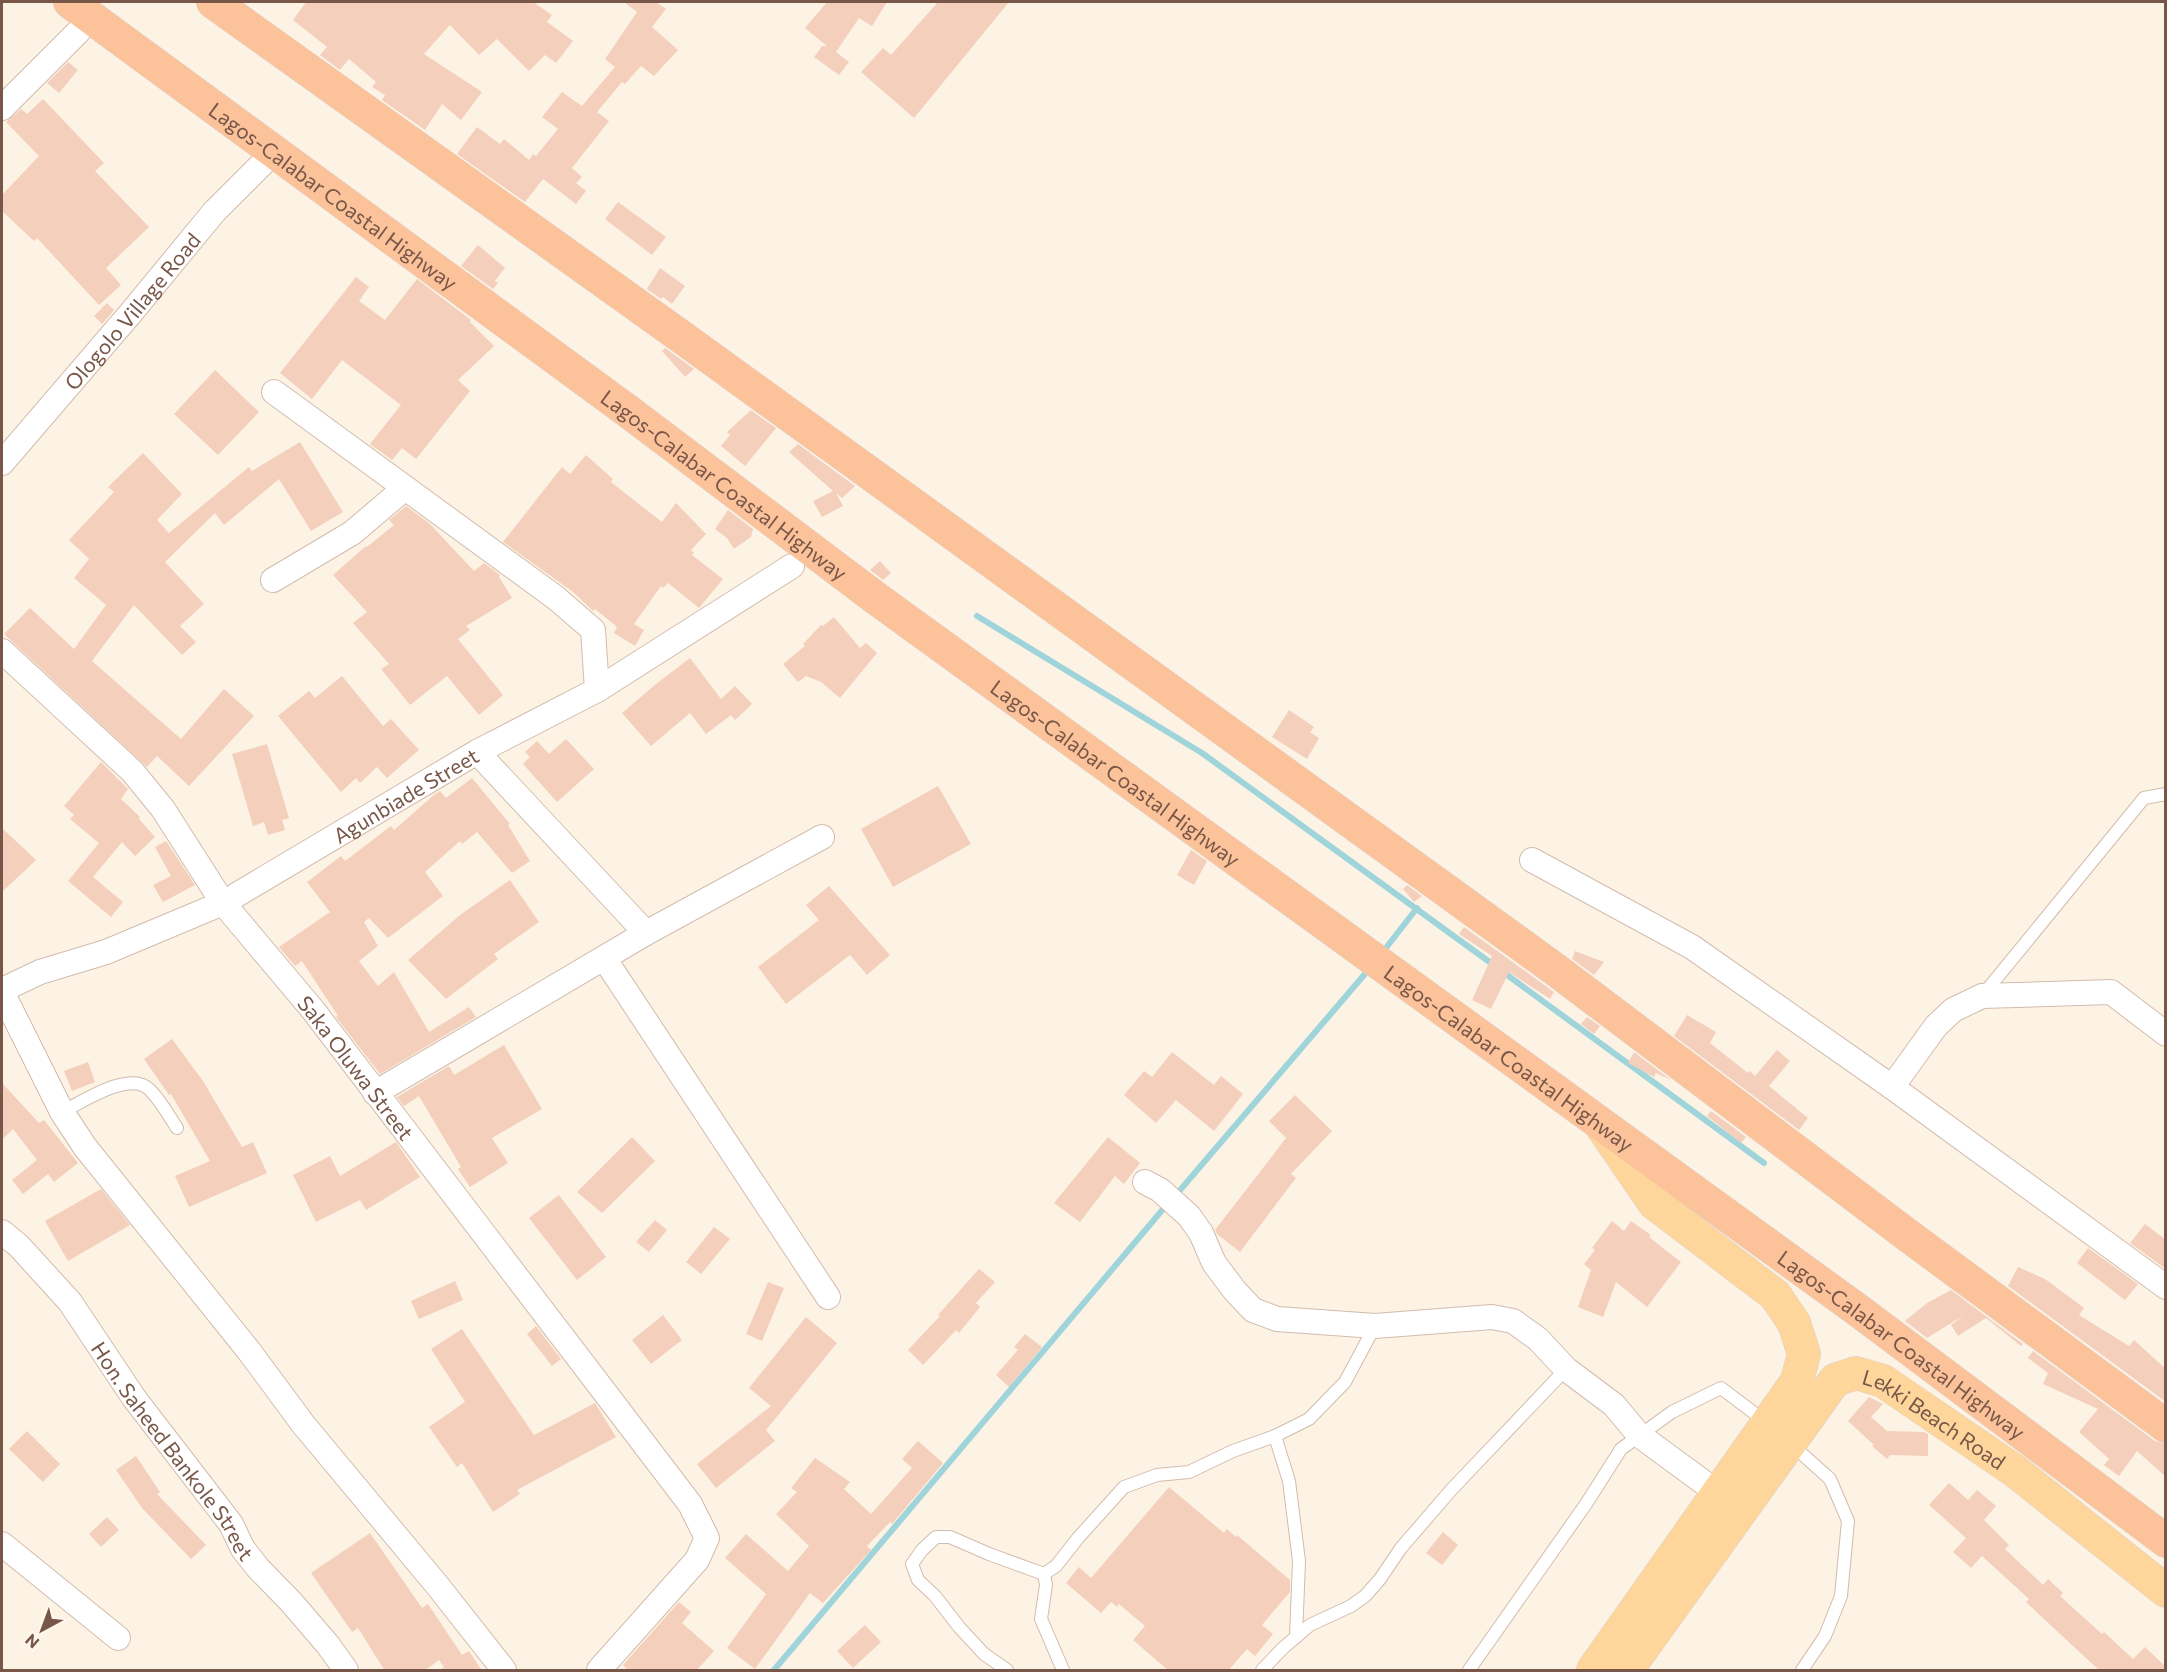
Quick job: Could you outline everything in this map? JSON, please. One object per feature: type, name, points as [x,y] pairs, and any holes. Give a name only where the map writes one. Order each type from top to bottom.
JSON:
[{"type":"highway","points":[[213,2],[683,338],[1556,970],[1910,1237],[2166,1426]]},
{"type":"highway","name":"Lagos-Calabar Coastal Highway","points":[[74,16],[629,412],[878,599],[1859,1311],[2166,1541]]},
{"type":"main road","name":"Lekki Beach Road","points":[[1598,1120],[1654,1203],[1775,1295],[1794,1323],[1804,1354],[1779,1433],[1627,1671]]},
{"type":"main road","name":"Lekki Beach Road","points":[[1593,1671],[1718,1493],[1835,1380],[1856,1373],[1883,1381],[2015,1472],[2166,1591]]},
{"type":"street","points":[[2,108],[74,16]]},
{"type":"street","name":"Ologolo Village Road","points":[[2,463],[214,212],[264,162]]},
{"type":"street","points":[[274,392],[556,598],[593,630],[597,690]]},
{"type":"street","points":[[273,580],[352,534],[405,489]]},
{"type":"street","name":"Agunbiade Street","points":[[2,991],[40,972],[106,952],[223,903],[477,752],[597,690],[792,566]]},
{"type":"street","name":"Saka Oluwa Street","points":[[2,651],[132,771],[163,809],[223,903],[313,1010],[690,1504],[707,1538],[697,1560],[599,1671]]},
{"type":"street","points":[[477,752],[646,933]]},
{"type":"street","points":[[375,1093],[646,933],[822,837]]},
{"type":"street","points":[[1532,860],[1692,947],[1892,1087],[2166,1287]]},
{"type":"street","points":[[604,958],[828,1296]]},
{"type":"street","points":[[2,991],[62,1112],[85,1147],[249,1351],[303,1424],[437,1585],[504,1671]]},
{"type":"street","points":[[1892,1087],[1936,1026],[1953,1010],[1982,996],[2111,992],[2166,1034]]},
{"type":"street","points":[[1145,1182],[1160,1190],[1189,1216],[1201,1233],[1214,1263],[1253,1310],[1277,1319],[1375,1326],[1492,1317],[1513,1321],[1538,1339],[1566,1369],[1614,1406],[1639,1435],[1718,1493]]},
{"type":"street","name":"Hon. Saheed Bankole Street","points":[[2,1232],[19,1246],[70,1302],[134,1398],[231,1524],[243,1549],[322,1639],[346,1671]]},
{"type":"street","points":[[2,1544],[118,1638]]},
{"type":"lane","points":[[1982,996],[2144,798],[2166,794]]},
{"type":"lane","points":[[62,1112],[119,1085],[136,1082],[149,1088],[177,1128]]},
{"type":"lane","points":[[1044,1574],[1056,1566],[1124,1487],[1157,1475],[1189,1472],[1233,1451],[1275,1436],[1309,1419],[1345,1382],[1375,1326]]},
{"type":"lane","points":[[1262,1671],[1310,1625],[1351,1606],[1365,1596],[1401,1548],[1452,1489],[1566,1369]]},
{"type":"lane","points":[[1469,1671],[1586,1504],[1621,1449],[1672,1412],[1720,1388],[1779,1433],[1830,1479],[1848,1521],[1841,1596],[1825,1636],[1802,1671]]},
{"type":"lane","points":[[1275,1436],[1289,1481],[1299,1561],[1296,1637]]},
{"type":"lane","points":[[1007,1671],[984,1654],[935,1596],[918,1581],[912,1564],[936,1536],[950,1537],[1044,1574]]},
{"type":"lane","points":[[1044,1574],[1046,1585],[1041,1619],[1063,1671]]},
{"type":"building","points":[[306,2],[533,2],[552,15],[547,22],[573,41],[556,63],[545,55],[529,71],[497,39],[479,55],[450,25],[424,54],[482,92],[461,120],[442,104],[425,130],[382,100],[385,95],[372,87],[376,82],[349,59],[340,70],[320,55],[327,47],[293,20]]},
{"type":"building","points":[[624,2],[656,2],[666,9],[652,27],[678,50],[654,76],[641,66],[625,84],[622,82],[597,112],[609,121],[572,168],[582,177],[576,183],[586,191],[576,204],[543,179],[525,202],[457,154],[477,127],[500,144],[504,139],[529,160],[533,154],[536,156],[558,129],[542,117],[562,92],[582,106],[615,67],[605,59],[637,12]]},
{"type":"building","points":[[827,2],[887,2],[872,26],[859,18],[836,52],[849,62],[839,75],[814,57],[822,46],[827,46],[805,28]]},
{"type":"building","points":[[938,2],[1009,2],[914,118],[861,72],[883,48],[891,55]]},
{"type":"building","points":[[68,62],[78,70],[59,93],[47,83]]},
{"type":"building","points":[[43,99],[104,163],[95,171],[149,227],[106,268],[121,285],[99,305],[37,238],[34,241],[2,211],[2,195],[39,156],[6,122],[21,109],[27,114]]},
{"type":"building","points":[[618,202],[666,237],[652,255],[605,219]]},
{"type":"building","points":[[478,245],[505,268],[495,281],[498,283],[493,289],[461,266]]},
{"type":"building","points":[[660,268],[685,286],[672,304],[647,289]]},
{"type":"building","points":[[356,277],[369,287],[359,301],[385,320],[417,279],[471,320],[470,322],[494,346],[458,380],[470,391],[416,459],[402,448],[392,460],[370,444],[401,405],[342,360],[312,399],[280,373]]},
{"type":"building","points":[[107,303],[114,310],[102,324],[94,316]]},
{"type":"building","points":[[665,348],[694,369],[685,377],[662,351]]},
{"type":"building","points":[[215,370],[259,412],[218,455],[174,414]]},
{"type":"building","points":[[751,410],[776,428],[745,466],[721,446],[730,435],[727,432]]},
{"type":"building","points":[[300,442],[343,512],[311,531],[279,479],[224,525],[215,513],[165,562],[204,604],[180,626],[196,642],[182,655],[134,605],[92,661],[181,739],[224,689],[254,716],[189,786],[157,756],[147,767],[4,634],[30,608],[74,649],[106,605],[74,578],[89,559],[69,540],[114,492],[108,487],[143,453],[182,494],[157,520],[169,533],[249,467],[252,471]]},
{"type":"building","points":[[798,444],[855,486],[842,498],[836,493],[843,506],[822,517],[813,501],[833,491],[789,452]]},
{"type":"building","points":[[586,455],[613,479],[611,482],[662,522],[676,503],[706,534],[691,550],[694,553],[692,555],[723,579],[699,608],[668,583],[663,588],[661,586],[634,624],[644,630],[635,646],[614,633],[617,627],[595,609],[593,611],[573,592],[503,542],[562,467],[570,474]]},
{"type":"building","points":[[406,506],[429,523],[474,571],[484,563],[500,575],[499,577],[512,598],[466,626],[470,630],[458,639],[503,695],[479,715],[447,676],[410,705],[381,669],[389,664],[353,623],[367,612],[333,575],[394,525],[389,520]]},
{"type":"building","points":[[728,510],[753,529],[751,537],[734,549],[727,538],[715,529]]},
{"type":"building","points":[[880,561],[891,573],[883,580],[870,570]]},
{"type":"building","points":[[834,617],[860,648],[866,643],[877,653],[840,698],[821,682],[806,676],[798,682],[783,664],[805,646],[803,644],[821,625],[823,626]]},
{"type":"building","points":[[690,658],[721,699],[735,686],[752,704],[735,720],[731,715],[706,734],[690,713],[651,746],[622,713]]},
{"type":"building","points":[[342,676],[383,726],[391,719],[419,750],[387,778],[377,767],[360,783],[356,778],[341,792],[278,716],[309,691],[315,698]]},
{"type":"building","points":[[1289,710],[1314,727],[1310,732],[1319,738],[1307,759],[1272,737]]},
{"type":"building","points":[[566,739],[594,769],[557,802],[523,764],[530,757],[525,752],[537,741],[549,754]]},
{"type":"building","points":[[267,744],[289,818],[282,820],[285,830],[268,835],[264,822],[253,826],[232,754]]},
{"type":"building","points":[[101,762],[128,789],[121,799],[140,817],[139,819],[155,837],[135,856],[122,842],[93,877],[123,902],[111,917],[68,881],[99,843],[70,819],[74,815],[64,806]]},
{"type":"building","points":[[472,778],[510,824],[508,825],[530,861],[512,873],[477,832],[462,844],[460,841],[425,872],[443,896],[388,938],[369,918],[364,922],[378,946],[359,961],[378,986],[394,972],[429,1032],[469,1007],[476,1017],[380,1074],[336,1017],[338,1016],[302,961],[295,966],[279,947],[330,912],[307,882],[341,856],[345,861],[391,826],[394,830],[435,794],[440,791],[446,798]]},
{"type":"building","points":[[938,786],[971,844],[893,887],[861,829]]},
{"type":"building","points":[[2,828],[36,860],[2,892]]},
{"type":"building","points":[[166,841],[195,885],[163,902],[153,885],[171,876],[155,847]]},
{"type":"building","points":[[1191,850],[1207,861],[1194,885],[1177,875]]},
{"type":"building","points":[[510,880],[539,922],[494,954],[498,959],[446,999],[408,960],[460,915]]},
{"type":"building","points":[[1407,885],[1422,896],[1414,902],[1403,889]]},
{"type":"building","points":[[829,886],[890,955],[867,975],[850,955],[786,1004],[758,967],[819,920],[806,905]]},
{"type":"building","points":[[1464,927],[1554,992],[1550,999],[1509,972],[1491,1009],[1472,1000],[1492,956],[1459,934]]},
{"type":"building","points":[[1575,951],[1604,962],[1594,975],[1572,959]]},
{"type":"building","points":[[1687,1015],[1716,1032],[1710,1043],[1748,1073],[1750,1071],[1755,1076],[1777,1050],[1790,1061],[1769,1086],[1808,1118],[1799,1130],[1674,1036]]},
{"type":"building","points":[[1587,1017],[1600,1026],[1594,1034],[1581,1024]]},
{"type":"building","points":[[172,1039],[203,1081],[242,1147],[253,1142],[267,1173],[189,1207],[175,1176],[210,1161],[171,1094],[169,1095],[144,1059]]},
{"type":"building","points":[[504,1045],[542,1109],[492,1138],[508,1163],[470,1187],[458,1169],[461,1167],[419,1096],[404,1106],[397,1097],[449,1066],[454,1075]]},
{"type":"building","points":[[1172,1052],[1214,1085],[1221,1076],[1243,1094],[1214,1131],[1176,1100],[1156,1123],[1124,1095],[1144,1071],[1152,1077]]},
{"type":"building","points":[[1634,1052],[1671,1080],[1656,1073],[1654,1077],[1628,1063]]},
{"type":"building","points":[[88,1062],[95,1082],[72,1091],[64,1071]]},
{"type":"building","points":[[2,1083],[39,1123],[44,1120],[78,1163],[54,1182],[48,1174],[23,1194],[12,1180],[37,1160],[13,1129],[2,1140]]},
{"type":"building","points":[[1295,1095],[1332,1131],[1291,1174],[1296,1178],[1240,1252],[1215,1230],[1286,1138],[1269,1121]]},
{"type":"building","points":[[1711,1111],[1776,1159],[1746,1137],[1741,1143],[1707,1116]]},
{"type":"building","points":[[632,1137],[655,1161],[602,1213],[577,1192]]},
{"type":"building","points":[[1108,1137],[1140,1163],[1124,1184],[1115,1176],[1080,1222],[1054,1203]]},
{"type":"building","points":[[396,1142],[420,1177],[366,1210],[360,1200],[316,1222],[293,1175],[330,1156],[340,1176]]},
{"type":"building","points":[[101,1189],[130,1225],[68,1261],[45,1221]]},
{"type":"building","points":[[559,1195],[606,1257],[577,1280],[529,1218]]},
{"type":"building","points":[[655,1220],[667,1230],[649,1252],[636,1242]]},
{"type":"building","points":[[1612,1221],[1624,1231],[1631,1221],[1651,1235],[1649,1237],[1681,1262],[1647,1307],[1616,1282],[1603,1317],[1578,1307],[1591,1270],[1584,1264],[1595,1250],[1592,1248]]},
{"type":"building","points":[[2145,1224],[2166,1240],[2166,1269],[2130,1243]]},
{"type":"building","points":[[714,1227],[730,1239],[701,1274],[686,1262]]},
{"type":"building","points":[[2088,1248],[2138,1284],[2125,1300],[2077,1263]]},
{"type":"building","points":[[2018,1267],[2045,1279],[2084,1308],[2079,1315],[2129,1346],[2134,1340],[2166,1369],[2166,1402],[2008,1286]]},
{"type":"building","points":[[979,1269],[995,1282],[976,1303],[980,1307],[959,1333],[956,1330],[923,1365],[908,1350]]},
{"type":"building","points":[[455,1281],[463,1300],[419,1319],[411,1301]]},
{"type":"building","points":[[768,1282],[784,1288],[762,1341],[746,1334]]},
{"type":"building","points":[[1951,1290],[2023,1344],[2021,1346],[1986,1318],[1958,1336],[1951,1325],[1964,1315],[1927,1338],[1905,1321],[1927,1303]]},
{"type":"building","points":[[663,1315],[682,1340],[651,1364],[632,1340]]},
{"type":"building","points":[[806,1317],[837,1343],[766,1430],[775,1441],[716,1488],[697,1464],[771,1406],[749,1388]]},
{"type":"building","points":[[536,1326],[561,1359],[552,1366],[527,1334]]},
{"type":"building","points":[[462,1329],[534,1435],[595,1403],[616,1437],[517,1490],[520,1494],[493,1512],[462,1463],[457,1467],[429,1427],[465,1402],[431,1349]]},
{"type":"building","points":[[1025,1334],[1042,1347],[1009,1387],[996,1375],[1018,1350],[1014,1347]]},
{"type":"building","points":[[2033,1351],[2155,1441],[2166,1444],[2166,1477],[2137,1451],[2119,1476],[2104,1465],[2109,1459],[2079,1432],[2098,1409],[2043,1384],[2048,1373],[2028,1358]]},
{"type":"building","points":[[1869,1397],[1883,1404],[1871,1417],[1887,1431],[1928,1434],[1928,1456],[1890,1455],[1887,1459],[1872,1446],[1874,1445],[1848,1421]]},
{"type":"building","points":[[27,1431],[60,1464],[43,1482],[9,1449]]},
{"type":"building","points":[[918,1441],[943,1463],[892,1524],[890,1522],[867,1546],[871,1550],[823,1603],[810,1593],[755,1669],[727,1648],[766,1594],[725,1558],[746,1534],[788,1571],[809,1546],[776,1514],[797,1492],[791,1488],[815,1458],[850,1482],[844,1489],[871,1514],[912,1468],[902,1459]]},
{"type":"building","points":[[136,1456],[160,1492],[157,1494],[206,1545],[191,1559],[142,1508],[116,1470]]},
{"type":"building","points":[[1949,1483],[1968,1500],[1977,1490],[1996,1506],[1984,1520],[2009,1545],[2005,1549],[2043,1585],[2048,1579],[2063,1593],[2060,1596],[2133,1659],[2145,1647],[2166,1667],[2166,1671],[2100,1671],[2026,1602],[2029,1599],[1982,1556],[1971,1568],[1953,1552],[1966,1538],[1929,1505]]},
{"type":"building","points":[[1169,1487],[1224,1533],[1227,1529],[1236,1537],[1237,1535],[1290,1580],[1290,1592],[1262,1625],[1273,1634],[1255,1656],[1247,1649],[1228,1671],[1169,1671],[1133,1640],[1145,1626],[1119,1604],[1117,1607],[1111,1602],[1101,1613],[1066,1583],[1079,1567],[1091,1578]]},
{"type":"building","points":[[107,1517],[119,1530],[101,1547],[89,1534]]},
{"type":"building","points":[[1443,1532],[1458,1545],[1442,1565],[1426,1553]]},
{"type":"building","points":[[370,1533],[422,1608],[428,1604],[462,1655],[469,1651],[482,1671],[439,1671],[444,1667],[439,1660],[424,1671],[385,1671],[358,1628],[352,1632],[311,1573]]},
{"type":"building","points":[[679,1602],[691,1612],[682,1623],[714,1651],[696,1671],[629,1671],[623,1665]]},
{"type":"building","points":[[865,1625],[881,1642],[853,1668],[837,1651]]},
{"type":"waterway","points":[[977,616],[1202,753],[1495,966]]},
{"type":"waterway","points":[[1382,953],[1417,908]]},
{"type":"waterway","points":[[1181,1189],[1370,968]]},
{"type":"waterway","points":[[1503,972],[1764,1163]]},
{"type":"waterway","points":[[774,1670],[1164,1208]]}]
